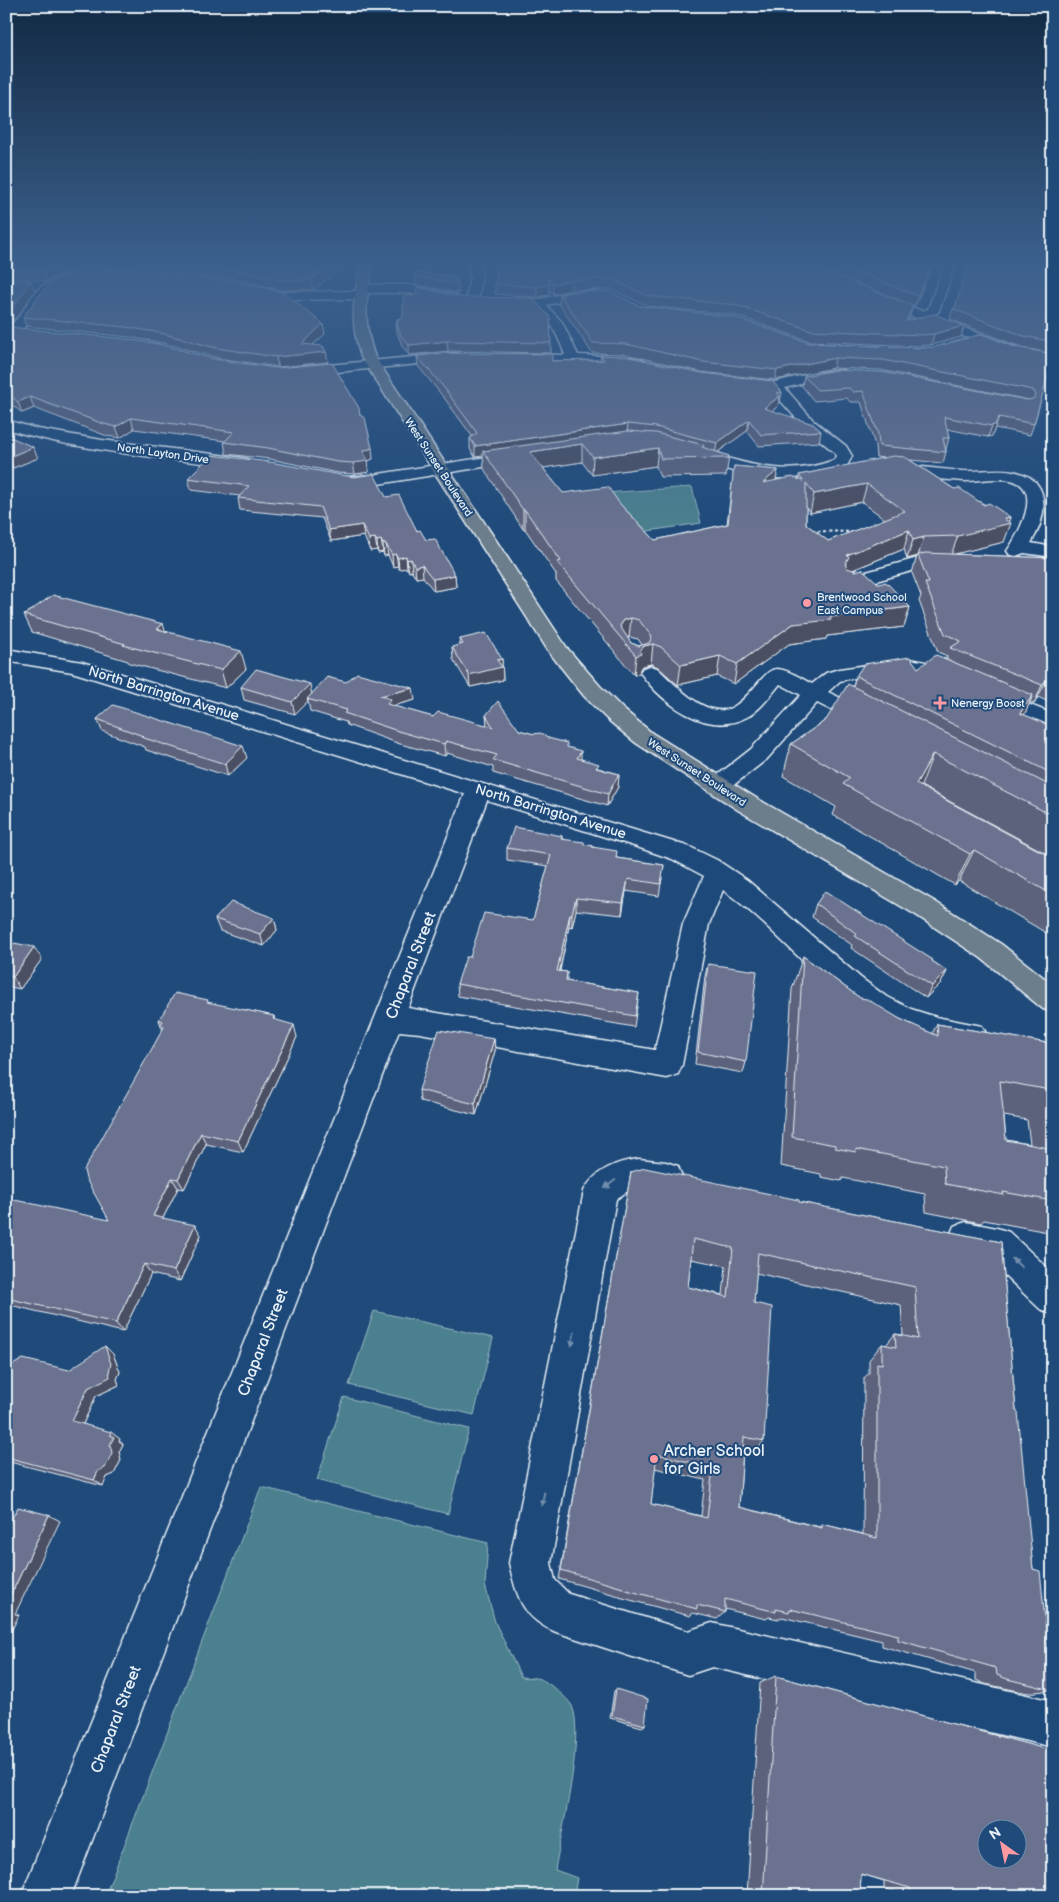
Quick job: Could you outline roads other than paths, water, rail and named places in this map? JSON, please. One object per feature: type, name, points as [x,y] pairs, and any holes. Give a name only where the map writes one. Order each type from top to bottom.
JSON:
[{"type":"main road","name":"West Sunset Boulevard","points":[[367,351],[372,365],[560,652],[586,684],[616,714],[644,738],[718,786],[926,908],[1042,986],[1053,1001]]},
{"type":"street","points":[[570,351],[573,359]]},
{"type":"street","points":[[1013,351],[1053,359]]},
{"type":"street","points":[[285,373],[468,357]]},
{"type":"street","points":[[501,358],[625,360],[652,365]]},
{"type":"street","points":[[724,381],[775,386],[833,374],[855,374]]},
{"type":"street","points":[[775,386],[808,423],[840,449],[844,456],[841,463]]},
{"type":"street","name":"North Layton Drive","points":[[6,424],[36,433],[102,445],[261,465]]},
{"type":"street","points":[[676,448],[731,466],[772,475],[797,475],[815,472],[841,463],[858,465]]},
{"type":"street","points":[[328,478],[355,481],[533,456]]},
{"type":"street","points":[[876,467],[987,476],[1008,475],[1022,479],[1034,492],[1037,501],[1034,517],[1010,554],[1053,552]]},
{"type":"street","points":[[851,582],[918,564],[973,561]]},
{"type":"street","name":"North Barrington Avenue","points":[[6,655],[74,666],[479,788],[663,846],[718,872],[745,893],[851,986],[874,1003],[902,1018],[936,1029],[998,1039]]},
{"type":"street","points":[[718,786],[760,754],[815,692],[833,677],[846,673],[910,665],[933,670],[1053,722]]},
{"type":"street","points":[[650,672],[683,703],[705,715],[721,716],[738,713],[750,704],[777,675],[885,728]]},
{"type":"street","name":"Chaparal Street","points":[[46,1896],[479,788]]},
{"type":"street","points":[[389,1018],[420,1021],[667,1065],[696,924],[718,872]]},
{"type":"street","points":[[699,1183],[641,1171],[614,1180],[601,1191],[530,1563],[537,1592],[556,1611],[688,1653],[712,1645],[1053,1724]]},
{"type":"street","points":[[930,1230],[997,1244],[1053,1296]]},
{"type":"place","name":"Brentwood School East Campus","points":[[807,603]]},
{"type":"place","name":"Nenergy Boost","points":[[940,703]]},
{"type":"place","name":"Archer School for Girls","points":[[654,1459]]}]
